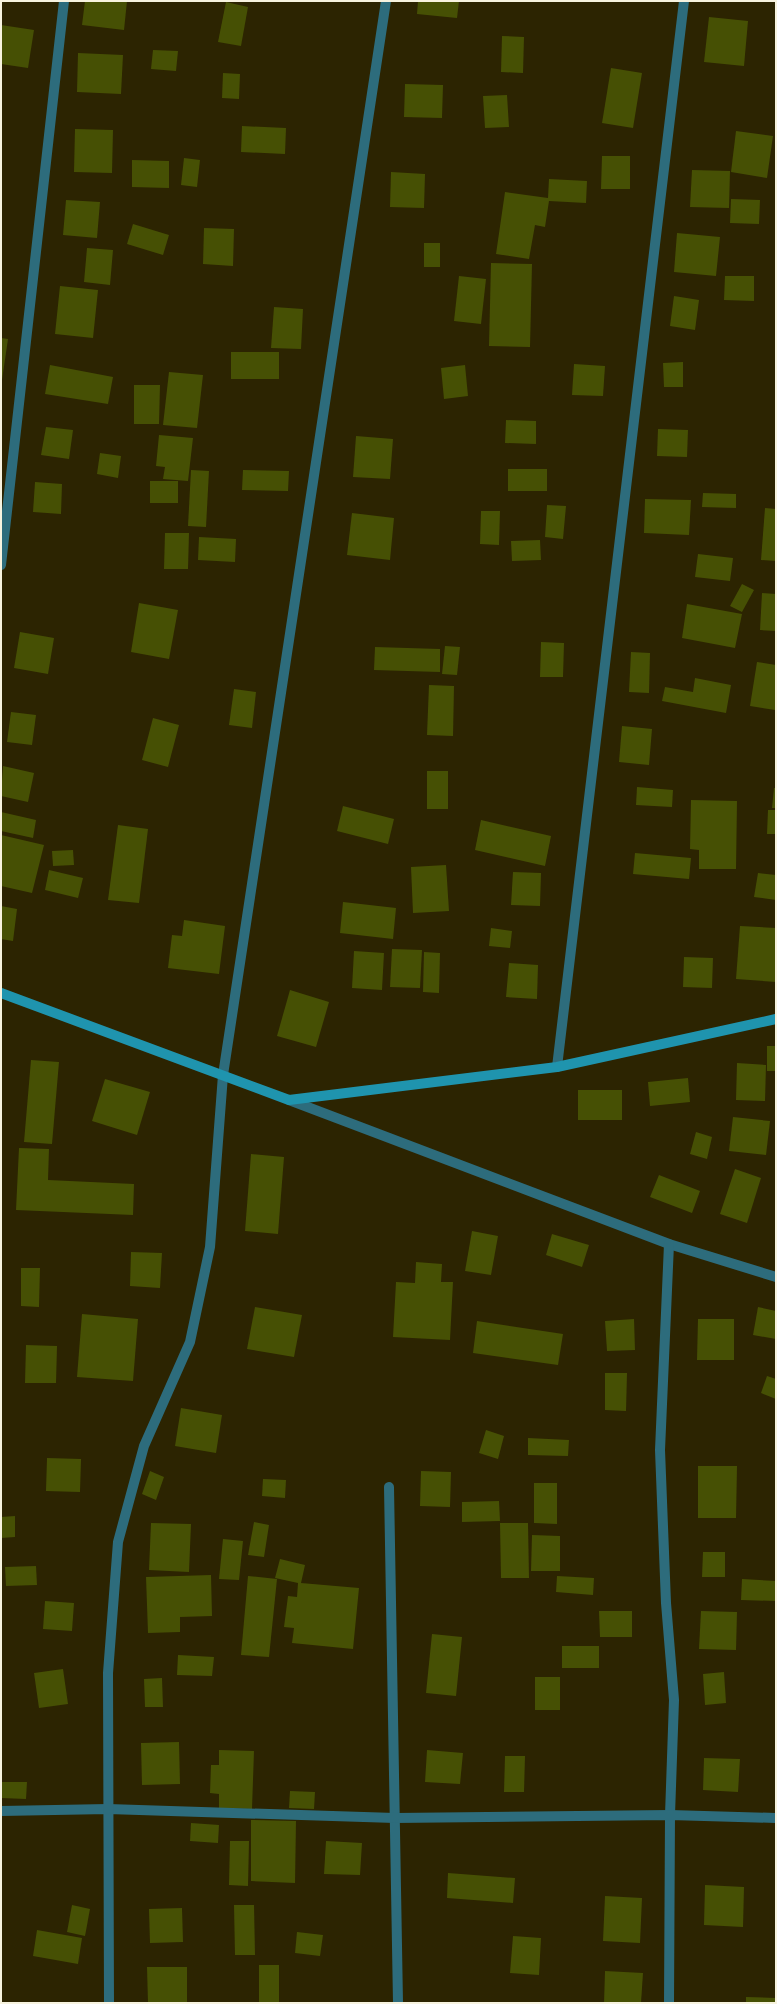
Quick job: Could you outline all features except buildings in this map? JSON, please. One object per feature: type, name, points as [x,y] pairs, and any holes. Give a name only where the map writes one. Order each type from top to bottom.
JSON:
[{"type":"street","points":[[1,565],[64,1]]},
{"type":"street","points":[[109,2003],[108,1673],[118,1542],[144,1446],[190,1342],[210,1247],[223,1075],[386,1]]},
{"type":"street","points":[[557,1067],[684,1]]},
{"type":"street","points":[[1,993],[223,1075],[669,1244],[776,1277]]},
{"type":"street","points":[[289,1100],[557,1067],[776,1019]]},
{"type":"street","points":[[669,1244],[660,1450],[666,1603],[674,1700],[670,1815],[670,2003]]},
{"type":"street","points":[[389,1487],[396,1818],[398,2003]]},
{"type":"street","points":[[1,1811],[108,1810],[396,1818],[670,1815],[776,1818]]}]
